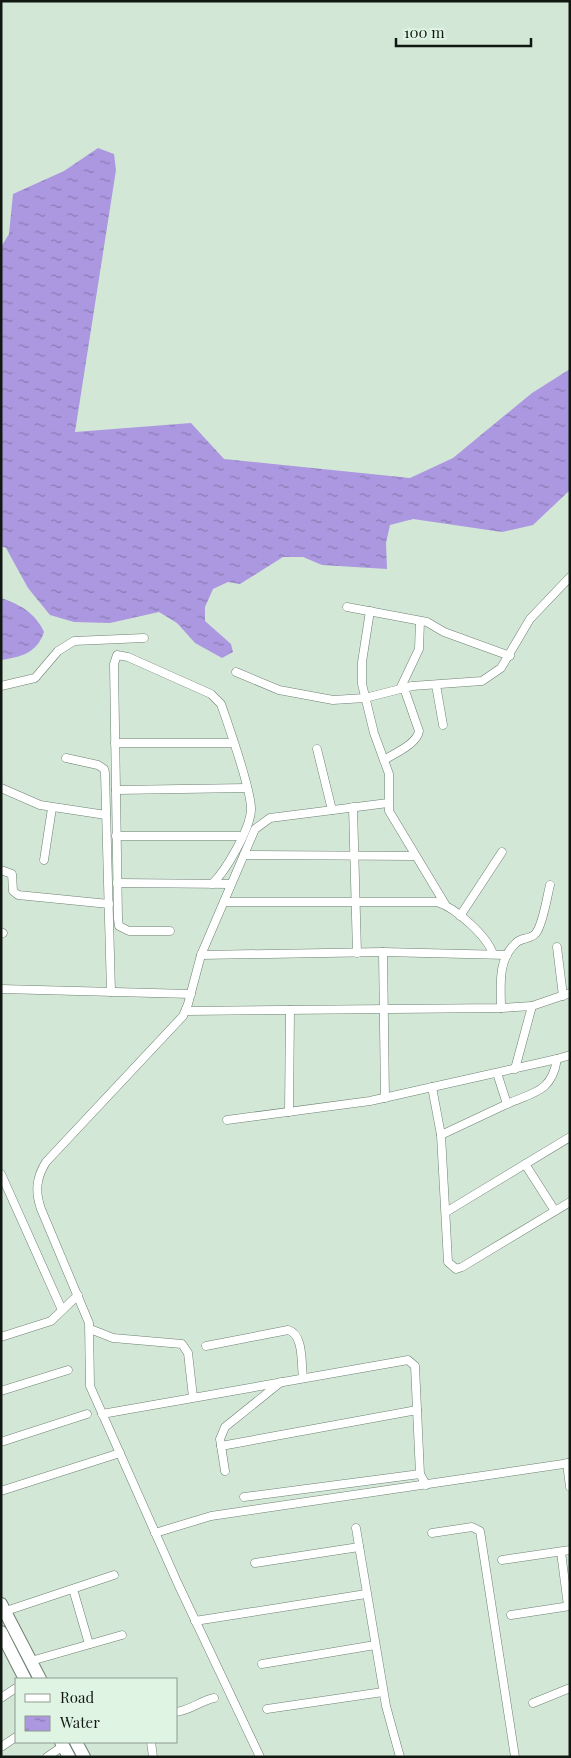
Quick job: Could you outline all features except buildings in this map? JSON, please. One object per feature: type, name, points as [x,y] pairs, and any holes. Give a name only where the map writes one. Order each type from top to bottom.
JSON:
[{"type":"main road","points":[[4,1607],[40,1678]]},
{"type":"main road","points":[[1,1632],[24,1678]]},
{"type":"main road","points":[[77,1743],[84,1757]]},
{"type":"street","points":[[236,672],[291,694],[333,700],[366,698],[402,688],[482,680],[501,668],[510,656],[530,619],[570,576]]},
{"type":"street","points":[[346,607],[420,621],[510,656]]},
{"type":"street","points":[[370,611],[362,662],[366,698],[390,784],[388,803],[392,819],[445,904],[485,939],[493,954]]},
{"type":"street","points":[[384,760],[414,741],[418,735],[419,730],[402,688],[419,649],[420,621]]},
{"type":"street","points":[[1,686],[35,678],[58,651],[74,641],[144,638]]},
{"type":"street","points":[[170,931],[123,930],[118,919],[114,664],[117,656],[122,654],[217,698],[221,704],[247,788],[251,809],[250,819],[242,836],[221,875],[212,884]]},
{"type":"street","points":[[436,685],[443,725]]},
{"type":"street","points":[[115,743],[233,743]]},
{"type":"street","points":[[317,749],[332,810]]},
{"type":"street","points":[[66,758],[98,765],[104,769],[111,992]]},
{"type":"street","points":[[1,788],[40,805],[106,815]]},
{"type":"street","points":[[116,790],[247,788]]},
{"type":"street","points":[[260,1757],[155,1533],[90,1386],[90,1329],[78,1295],[37,1198],[40,1172],[46,1162],[178,1022],[186,1010],[201,955],[255,829],[270,818],[388,803]]},
{"type":"street","points":[[353,807],[356,953]]},
{"type":"street","points":[[44,860],[52,808]]},
{"type":"street","points":[[116,836],[242,836]]},
{"type":"street","points":[[460,916],[502,852]]},
{"type":"street","points":[[244,855],[415,856]]},
{"type":"street","points":[[1,870],[12,874],[13,891],[18,895],[108,904]]},
{"type":"street","points":[[117,883],[231,884]]},
{"type":"street","points":[[501,1008],[500,975],[507,954],[515,943],[531,937],[537,931],[550,885]]},
{"type":"street","points":[[224,902],[429,902],[445,904]]},
{"type":"street","points":[[186,1010],[384,1010],[532,1006],[567,995],[557,947]]},
{"type":"street","points":[[201,955],[383,952],[507,954]]},
{"type":"street","points":[[383,952],[385,1098]]},
{"type":"street","points":[[1,989],[191,994]]},
{"type":"street","points":[[515,1069],[532,1006]]},
{"type":"street","points":[[289,1112],[290,1010]]},
{"type":"street","points":[[227,1120],[385,1098],[515,1069],[570,1054]]},
{"type":"street","points":[[441,1135],[547,1085],[555,1074],[557,1059]]},
{"type":"street","points":[[497,1073],[507,1104]]},
{"type":"street","points":[[432,1087],[441,1135],[448,1262],[456,1269],[570,1202]]},
{"type":"street","points":[[446,1212],[570,1137]]},
{"type":"street","points":[[525,1164],[555,1211]]},
{"type":"street","points":[[1,1174],[62,1310]]},
{"type":"street","points":[[1,1337],[43,1324],[78,1295]]},
{"type":"street","points":[[90,1329],[113,1338],[182,1344],[188,1353],[192,1398]]},
{"type":"street","points":[[206,1346],[292,1331],[298,1337],[303,1378]]},
{"type":"street","points":[[102,1414],[408,1360],[415,1366],[420,1474],[426,1484]]},
{"type":"street","points":[[1,1391],[68,1370]]},
{"type":"street","points":[[225,1471],[220,1439],[224,1427],[283,1381]]},
{"type":"street","points":[[221,1446],[417,1410]]},
{"type":"street","points":[[1,1442],[87,1414]]},
{"type":"street","points":[[1,1491],[120,1454]]},
{"type":"street","points":[[155,1533],[211,1516],[568,1463],[570,1487]]},
{"type":"street","points":[[244,1497],[420,1474]]},
{"type":"street","points":[[432,1533],[472,1527],[480,1531],[515,1757]]},
{"type":"street","points":[[356,1528],[383,1692],[400,1757]]},
{"type":"street","points":[[255,1563],[359,1547]]},
{"type":"street","points":[[502,1560],[570,1550]]},
{"type":"street","points":[[511,1615],[569,1606],[561,1552]]},
{"type":"street","points":[[4,1607],[73,1589],[114,1575]]},
{"type":"street","points":[[73,1589],[89,1644]]},
{"type":"street","points":[[196,1621],[366,1594]]},
{"type":"street","points":[[31,1661],[122,1635]]},
{"type":"street","points":[[262,1664],[375,1645]]},
{"type":"street","points":[[533,1703],[570,1688]]},
{"type":"street","points":[[1,1698],[15,1689]]},
{"type":"street","points":[[267,1709],[383,1692]]},
{"type":"street","points":[[178,1712],[189,1709],[201,1701],[214,1698]]},
{"type":"street","points":[[1,1747],[15,1738]]},
{"type":"street","points":[[151,1743],[153,1757]]},
{"type":"street","points":[[47,1757],[64,1748]]},
{"type":"water","points":[[98,148],[114,154],[116,170],[75,432],[191,423],[224,459],[410,478],[453,458],[532,393],[570,369],[570,490],[533,525],[502,532],[413,519],[390,525],[386,543],[387,569],[322,565],[303,557],[283,557],[240,584],[228,582],[213,589],[205,607],[205,621],[231,644],[233,652],[222,658],[195,643],[177,623],[159,612],[110,623],[74,622],[50,615],[28,588],[6,548],[1,546],[1,247],[9,234],[13,194],[64,171]]},
{"type":"water","points":[[1,598],[27,610],[44,632],[37,645],[27,653],[1,660]]}]
